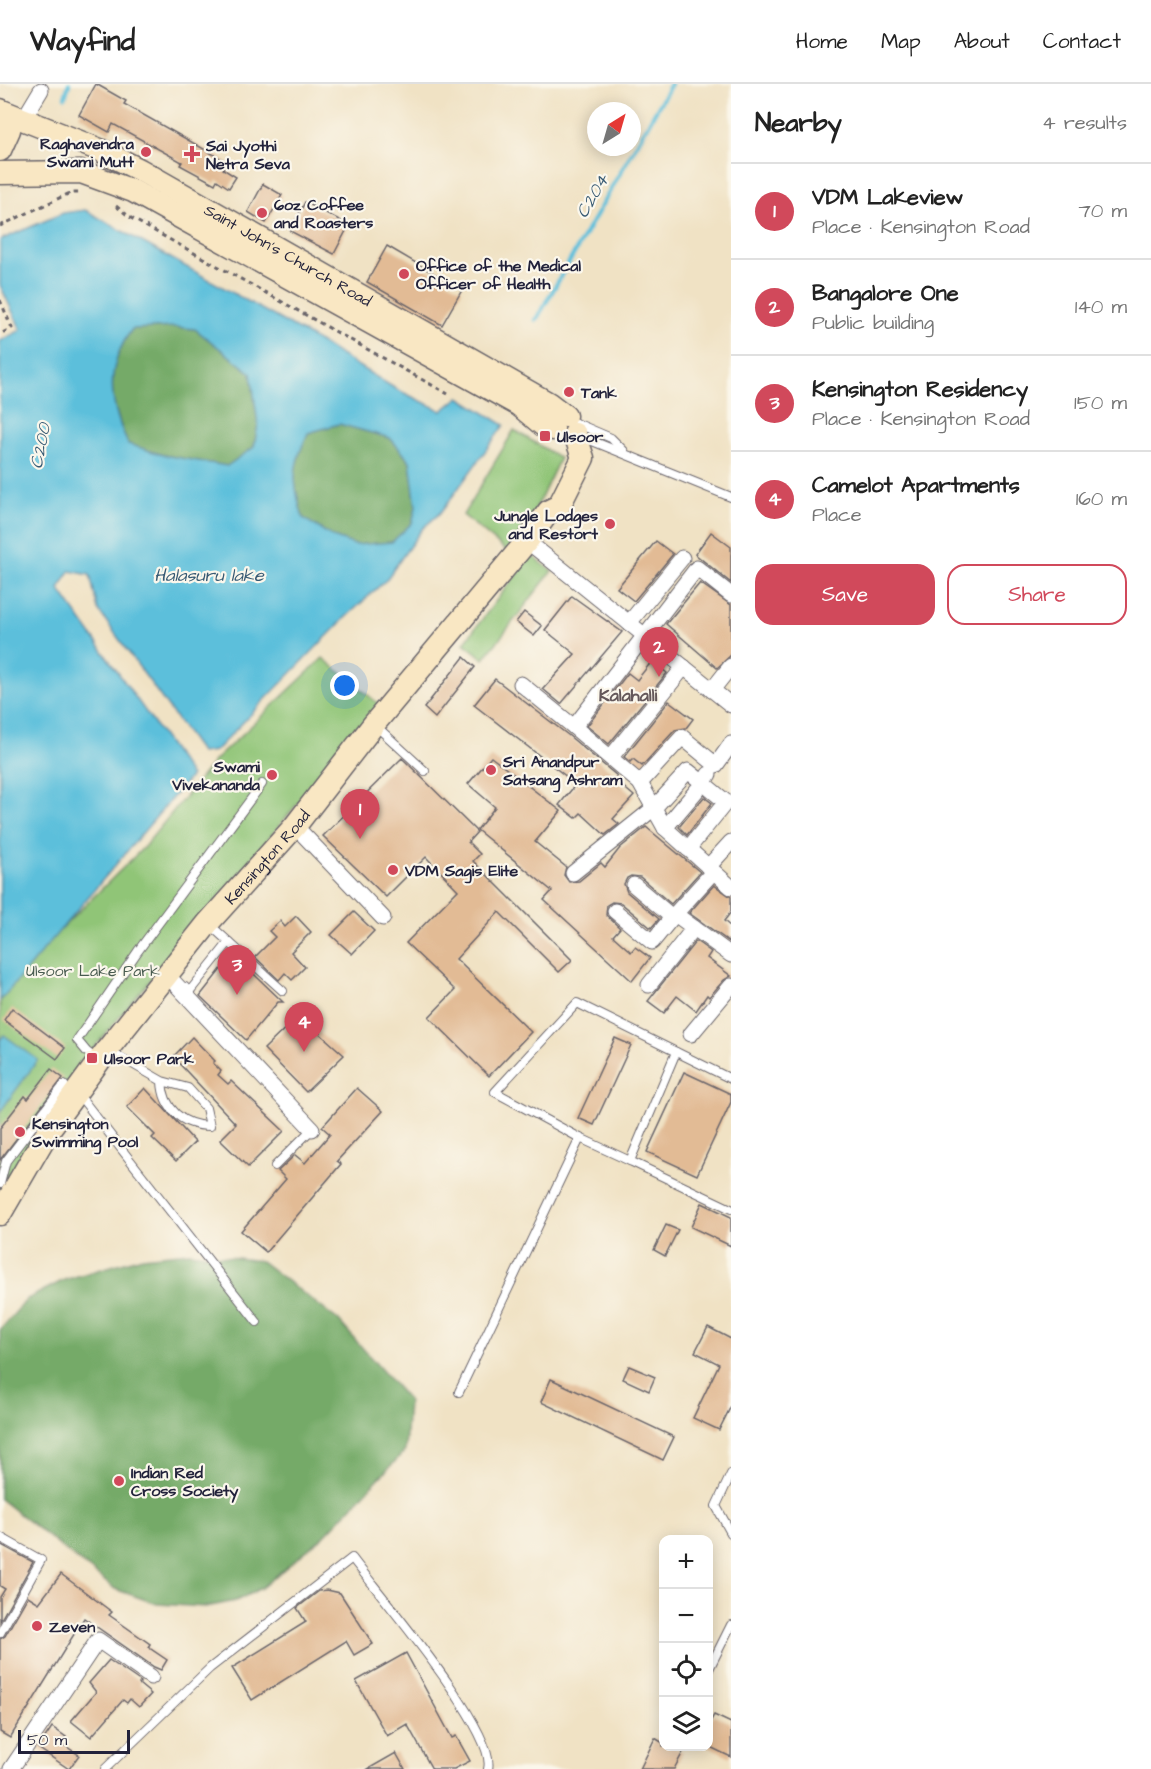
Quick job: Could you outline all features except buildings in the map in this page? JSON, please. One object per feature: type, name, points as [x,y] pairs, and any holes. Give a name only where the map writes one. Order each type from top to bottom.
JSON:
[{"type":"main road","name":"Saint John's Church Road","points":[[1,111],[100,150],[140,170],[548,403],[568,429]]},
{"type":"main road","points":[[0,150],[9,130],[1,111]]},
{"type":"main road","points":[[0,173],[81,172],[133,191],[519,405],[543,425],[568,429]]},
{"type":"main road","name":"Kensington Road","points":[[3,1195],[50,1128],[70,1088],[103,1055],[208,923],[295,826],[374,724],[528,541],[549,511],[559,506],[583,458],[568,429]]},
{"type":"street","points":[[23,120],[41,90]]},
{"type":"street","points":[[528,541],[731,705]]},
{"type":"street","points":[[629,623],[682,558]]},
{"type":"street","points":[[574,727],[697,568],[731,595]]},
{"type":"street","points":[[712,690],[731,666]]},
{"type":"street","points":[[611,757],[684,667]]},
{"type":"street","points":[[520,684],[640,783],[665,828],[731,887]]},
{"type":"street","points":[[640,783],[682,737],[716,765]]},
{"type":"street","points":[[665,828],[703,783],[731,744]]},
{"type":"street","points":[[573,873],[654,808],[688,771],[726,802],[688,849]]},
{"type":"street","points":[[295,826],[383,918]]},
{"type":"street","points":[[615,911],[652,942],[731,842]]},
{"type":"street","points":[[634,885],[731,955]]},
{"type":"street","points":[[649,985],[694,928]]},
{"type":"street","points":[[168,973],[312,1129]]},
{"type":"street","points":[[691,1034],[731,986]]},
{"type":"street","points":[[11,1769],[98,1640],[151,1677]]},
{"type":"lane","points":[[568,429],[611,438],[624,451],[731,497]]},
{"type":"lane","points":[[374,724],[425,771]]},
{"type":"lane","points":[[162,1080],[164,1097],[173,1112],[194,1125],[210,1126],[206,1108],[195,1094],[180,1084],[162,1080],[103,1055],[87,1052],[77,1040],[138,951],[262,784]]},
{"type":"lane","points":[[208,923],[283,991]]},
{"type":"lane","points":[[168,973],[189,992],[229,942]]},
{"type":"lane","points":[[731,1079],[577,1003],[495,1092],[580,1138],[731,1209]]},
{"type":"lane","points":[[630,1161],[676,1052]]},
{"type":"lane","points":[[70,1088],[257,1322]]},
{"type":"lane","points":[[275,1166],[312,1129]]},
{"type":"lane","points":[[459,1392],[580,1138]]},
{"type":"lane","points":[[731,1474],[716,1506],[731,1533]]},
{"type":"lane","points":[[0,1536],[41,1560],[0,1633]]},
{"type":"lane","points":[[105,1769],[210,1668],[352,1558],[466,1708],[482,1736],[489,1764],[488,1769]]},
{"type":"lane","points":[[713,1661],[731,1624]]},
{"type":"path","points":[[0,226],[70,193],[89,192]]},
{"type":"path","points":[[115,205],[131,218],[448,394]]},
{"type":"path","points":[[0,300],[12,328],[0,334]]},
{"type":"green space","points":[[174,327],[195,329],[251,373],[258,425],[254,447],[227,466],[163,455],[128,444],[117,414],[112,385],[117,358],[132,329]]},
{"type":"green space","points":[[339,424],[390,438],[410,462],[416,507],[412,523],[392,542],[355,545],[333,537],[303,518],[295,484],[296,466],[302,445],[308,433]]},
{"type":"green space","points":[[514,430],[560,458],[522,538],[508,552],[463,515]]},
{"type":"green space","points":[[531,555],[552,571],[484,659],[464,643]]},
{"type":"green space","name":"Ulsoor Lake Park","points":[[323,658],[380,705],[87,1056],[80,1074],[0,1190],[0,1001],[58,932],[144,847],[215,760]]},
{"type":"green space","points":[[189,1252],[261,1261],[338,1320],[408,1400],[405,1451],[323,1537],[261,1588],[236,1601],[206,1607],[157,1604],[115,1589],[0,1499],[0,1330],[27,1299],[64,1280],[142,1257]]},
{"type":"water","name":"Halasuru lake","points":[[85,210],[306,334],[396,389],[442,411],[459,397],[504,425],[442,511],[422,529],[386,580],[345,618],[215,751],[201,753],[98,610],[90,575],[70,571],[59,589],[191,776],[0,1001],[0,341],[21,330],[0,285],[0,240],[63,213]],"holes":[[[174,327],[195,329],[251,373],[258,425],[254,447],[227,466],[163,455],[128,444],[122,429],[112,386],[113,372],[123,343],[132,329]],[[339,424],[390,438],[410,461],[416,507],[412,523],[392,542],[355,545],[333,537],[303,518],[295,484],[296,466],[302,445],[308,433]]]},
{"type":"water","points":[[4,1035],[38,1060],[0,1112],[0,1040]]},
{"type":"waterway","name":"C200","points":[[65,97],[69,84]]},
{"type":"waterway","name":"C204","points":[[536,320],[671,84]]},
{"type":"place","name":"Raghavendra Swami Mutt","points":[[146,152]]},
{"type":"place","name":"Sai Jyothi Netra Seva","points":[[192,154]]},
{"type":"place","name":"6oz Coffee and Roasters","points":[[262,213]]},
{"type":"place","name":"Office of the Medical Officer of Health","points":[[404,274]]},
{"type":"place","name":"Tank","points":[[569,392]]},
{"type":"place","name":"Ulsoor","points":[[545,436]]},
{"type":"place","name":"Jungle Lodges and Restort","points":[[610,524]]},
{"type":"place","name":"Bangalore One","points":[[659,677]]},
{"type":"place","name":"Sri Anandpur Satsang Ashram","points":[[491,770]]},
{"type":"place","name":"Swami Vivekananda","points":[[272,775]]},
{"type":"place","name":"VDM Lakeview","points":[[360,839]]},
{"type":"place","name":"VDM Sagis Elite","points":[[393,870]]},
{"type":"place","name":"Kensington Residency","points":[[237,995]]},
{"type":"place","name":"Camelot Apartments","points":[[304,1052]]},
{"type":"place","name":"Ulsoor Park","points":[[92,1058]]},
{"type":"place","name":"Kensington Swimming Pool","points":[[20,1132]]},
{"type":"place","name":"Indian Red Cross Society","points":[[119,1481]]},
{"type":"place","name":"Zeven","points":[[37,1626]]},
{"type":"district","name":"Kalahalli","points":[[628,695]]}]
